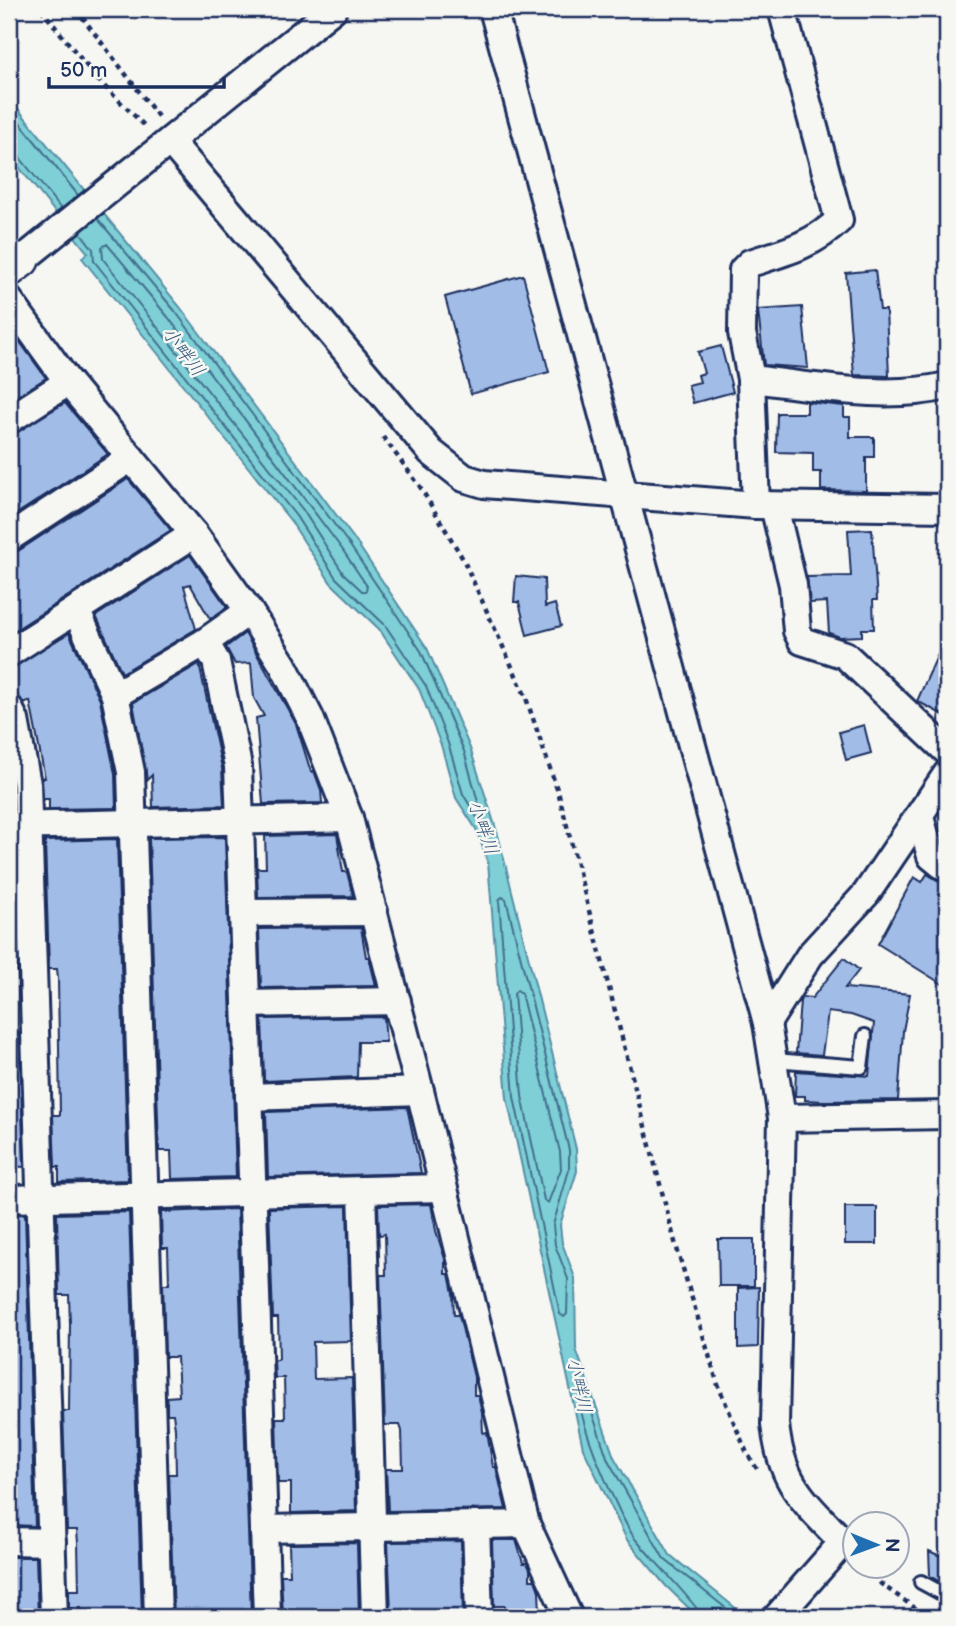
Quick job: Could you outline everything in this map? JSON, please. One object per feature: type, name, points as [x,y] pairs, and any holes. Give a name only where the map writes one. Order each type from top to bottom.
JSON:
[{"type":"street","points":[[16,265],[333,9]]},
{"type":"street","points":[[493,9],[767,1023],[774,1060],[782,1118],[775,1424],[778,1454],[789,1482],[843,1542],[777,1617]]},
{"type":"street","points":[[782,9],[839,220],[812,241],[750,263],[743,270],[740,286],[742,333],[751,379],[765,505],[793,584],[797,631],[802,641],[845,655],[947,751]]},
{"type":"street","points":[[167,143],[439,459],[464,478],[484,484],[765,505],[947,508]]},
{"type":"street","points":[[9,300],[68,382],[194,534],[250,611],[283,665],[310,718],[349,818],[420,1091],[526,1524],[569,1617]]},
{"type":"street","points":[[751,379],[872,392],[907,392],[947,386]]},
{"type":"street","points":[[9,420],[68,382]]},
{"type":"street","points":[[9,538],[131,458]]},
{"type":"street","points":[[9,653],[194,534]]},
{"type":"street","points":[[76,610],[115,695],[131,772],[158,1617]]},
{"type":"street","points":[[115,695],[205,642],[250,611]]},
{"type":"street","points":[[205,642],[216,661],[238,766],[267,1617]]},
{"type":"street","points":[[9,708],[22,747],[19,826],[41,1198],[54,1617]]},
{"type":"street","points":[[767,1023],[810,955],[866,894],[946,780]]},
{"type":"street","points":[[920,817],[931,856],[942,865],[947,865]]},
{"type":"street","points":[[19,826],[349,818]]},
{"type":"street","points":[[243,913],[373,912]]},
{"type":"street","points":[[246,1004],[397,1001]]},
{"type":"street","points":[[249,1097],[420,1091]]},
{"type":"street","points":[[782,1118],[947,1115]]},
{"type":"street","points":[[9,1199],[443,1188]]},
{"type":"street","points":[[362,1190],[374,1617]]},
{"type":"street","points":[[264,1529],[526,1524]]},
{"type":"street","points":[[476,1525],[479,1617]]},
{"type":"street","points":[[9,1541],[52,1542]]},
{"type":"lane","points":[[774,1060],[861,1067],[865,1036]]},
{"type":"lane","points":[[921,1582],[947,1596]]},
{"type":"path","points":[[41,9],[97,80],[167,143]]},
{"type":"path","points":[[76,9],[167,143]]},
{"type":"path","points":[[380,432],[419,485],[463,558],[525,695],[559,794],[676,1242],[718,1385],[747,1453],[767,1481]]},
{"type":"path","points":[[878,1580],[928,1617]]},
{"type":"water","name":"小畔川","points":[[9,98],[180,307],[355,540],[427,648],[470,748],[498,835],[576,1149],[577,1171],[560,1225],[562,1243],[575,1278],[576,1349],[614,1457],[670,1555],[738,1610],[753,1617],[698,1617],[666,1586],[627,1540],[583,1448],[507,1098],[488,862],[476,829],[456,798],[441,745],[419,689],[379,629],[331,583],[290,520],[82,258],[88,253],[9,155]]},
{"type":"building","points":[[875,270],[880,310],[886,310],[889,376],[854,375],[846,273]]},
{"type":"building","points":[[523,275],[549,372],[471,394],[445,297]]},
{"type":"building","points":[[802,307],[808,368],[764,365],[758,310]]},
{"type":"building","points":[[9,327],[46,378],[9,401]]},
{"type":"building","points":[[721,346],[733,392],[693,403],[688,385],[700,382],[698,375],[704,373],[698,352]]},
{"type":"building","points":[[807,402],[844,406],[844,417],[850,417],[850,437],[874,437],[874,457],[866,457],[866,491],[821,490],[821,472],[813,472],[813,453],[776,452],[777,413],[807,413]]},
{"type":"building","points":[[65,403],[108,454],[9,519],[9,436]]},
{"type":"building","points":[[128,479],[171,530],[9,634],[9,554],[18,551]]},
{"type":"building","points":[[872,529],[877,600],[873,600],[874,629],[862,629],[862,636],[840,637],[829,633],[827,602],[810,603],[807,577],[851,576],[848,530]]},
{"type":"building","points":[[190,555],[227,607],[210,619],[190,584],[184,586],[196,629],[122,673],[96,616]]},
{"type":"building","points":[[516,576],[544,579],[545,607],[555,604],[561,626],[527,635],[519,602],[514,602]]},
{"type":"building","points":[[69,633],[100,700],[115,774],[116,808],[49,809],[49,799],[43,799],[42,778],[45,778],[30,701],[24,704],[9,689],[9,669]]},
{"type":"building","points":[[245,633],[296,724],[311,772],[314,771],[321,790],[322,803],[263,804],[256,718],[264,716],[254,698],[251,663],[235,664],[226,647]]},
{"type":"building","points":[[947,634],[947,717],[917,701]]},
{"type":"building","points":[[199,664],[222,768],[224,805],[153,807],[152,775],[147,780],[133,703]]},
{"type":"building","points":[[864,725],[871,753],[846,760],[839,732]]},
{"type":"building","points":[[337,834],[343,872],[347,872],[353,896],[258,897],[257,868],[266,868],[265,836]]},
{"type":"building","points":[[225,837],[236,1177],[172,1179],[171,1151],[159,1151],[149,838]]},
{"type":"building","points":[[117,839],[128,1180],[59,1182],[59,1167],[55,1167],[53,1115],[60,1115],[58,978],[57,969],[49,969],[45,841]]},
{"type":"building","points":[[9,842],[13,842],[17,971],[9,971]]},
{"type":"building","points":[[927,874],[947,886],[947,987],[878,944],[914,877],[922,882]]},
{"type":"building","points":[[361,928],[366,957],[369,957],[376,986],[261,988],[259,929]]},
{"type":"building","points":[[844,958],[859,970],[845,988],[910,994],[903,1031],[898,1100],[824,1101],[805,1100],[805,1096],[795,1096],[796,1071],[869,1076],[874,1023],[851,1015],[828,1012],[822,1055],[796,1053],[802,997],[812,998]]},
{"type":"building","points":[[384,1017],[386,1042],[358,1042],[357,1077],[264,1081],[262,1019]]},
{"type":"building","points":[[9,1033],[19,1033],[24,1167],[9,1166]]},
{"type":"building","points":[[407,1107],[421,1173],[268,1177],[266,1112]]},
{"type":"building","points":[[431,1204],[445,1259],[445,1274],[449,1274],[453,1293],[454,1315],[459,1315],[474,1377],[474,1395],[478,1395],[482,1412],[483,1433],[487,1432],[493,1467],[496,1467],[506,1509],[388,1511],[386,1469],[403,1469],[402,1431],[400,1425],[385,1425],[380,1275],[386,1275],[385,1234],[379,1235],[378,1205]]},
{"type":"building","points":[[347,1206],[351,1341],[313,1342],[314,1379],[352,1378],[356,1511],[291,1513],[291,1483],[278,1483],[276,1418],[285,1418],[284,1378],[275,1378],[274,1361],[279,1359],[278,1318],[273,1318],[269,1208]]},
{"type":"building","points":[[845,1207],[877,1207],[877,1244],[845,1244]]},
{"type":"building","points":[[237,1209],[251,1617],[174,1617],[169,1474],[176,1474],[175,1428],[173,1414],[167,1414],[167,1397],[179,1396],[177,1357],[165,1357],[163,1284],[169,1284],[168,1248],[162,1248],[161,1212]]},
{"type":"building","points":[[129,1212],[142,1617],[81,1617],[81,1608],[69,1608],[69,1590],[79,1590],[78,1543],[77,1530],[67,1530],[63,1411],[69,1411],[70,1324],[69,1295],[59,1295],[57,1214]]},
{"type":"building","points":[[25,1214],[35,1526],[11,1525],[9,1494],[9,1215]]},
{"type":"building","points":[[718,1239],[754,1239],[754,1286],[719,1286]]},
{"type":"building","points":[[759,1287],[758,1347],[738,1348],[738,1288]]},
{"type":"building","points":[[492,1540],[516,1540],[523,1563],[527,1563],[530,1569],[530,1580],[535,1580],[539,1591],[540,1614],[505,1615],[505,1606],[494,1606]]},
{"type":"building","points":[[461,1541],[463,1617],[400,1617],[399,1612],[391,1613],[388,1542]]},
{"type":"building","points":[[357,1543],[359,1617],[283,1617],[281,1575],[290,1575],[289,1544]]},
{"type":"building","points":[[929,1551],[947,1559],[947,1586],[930,1576]]},
{"type":"building","points":[[11,1557],[36,1557],[38,1617],[14,1617]]}]
